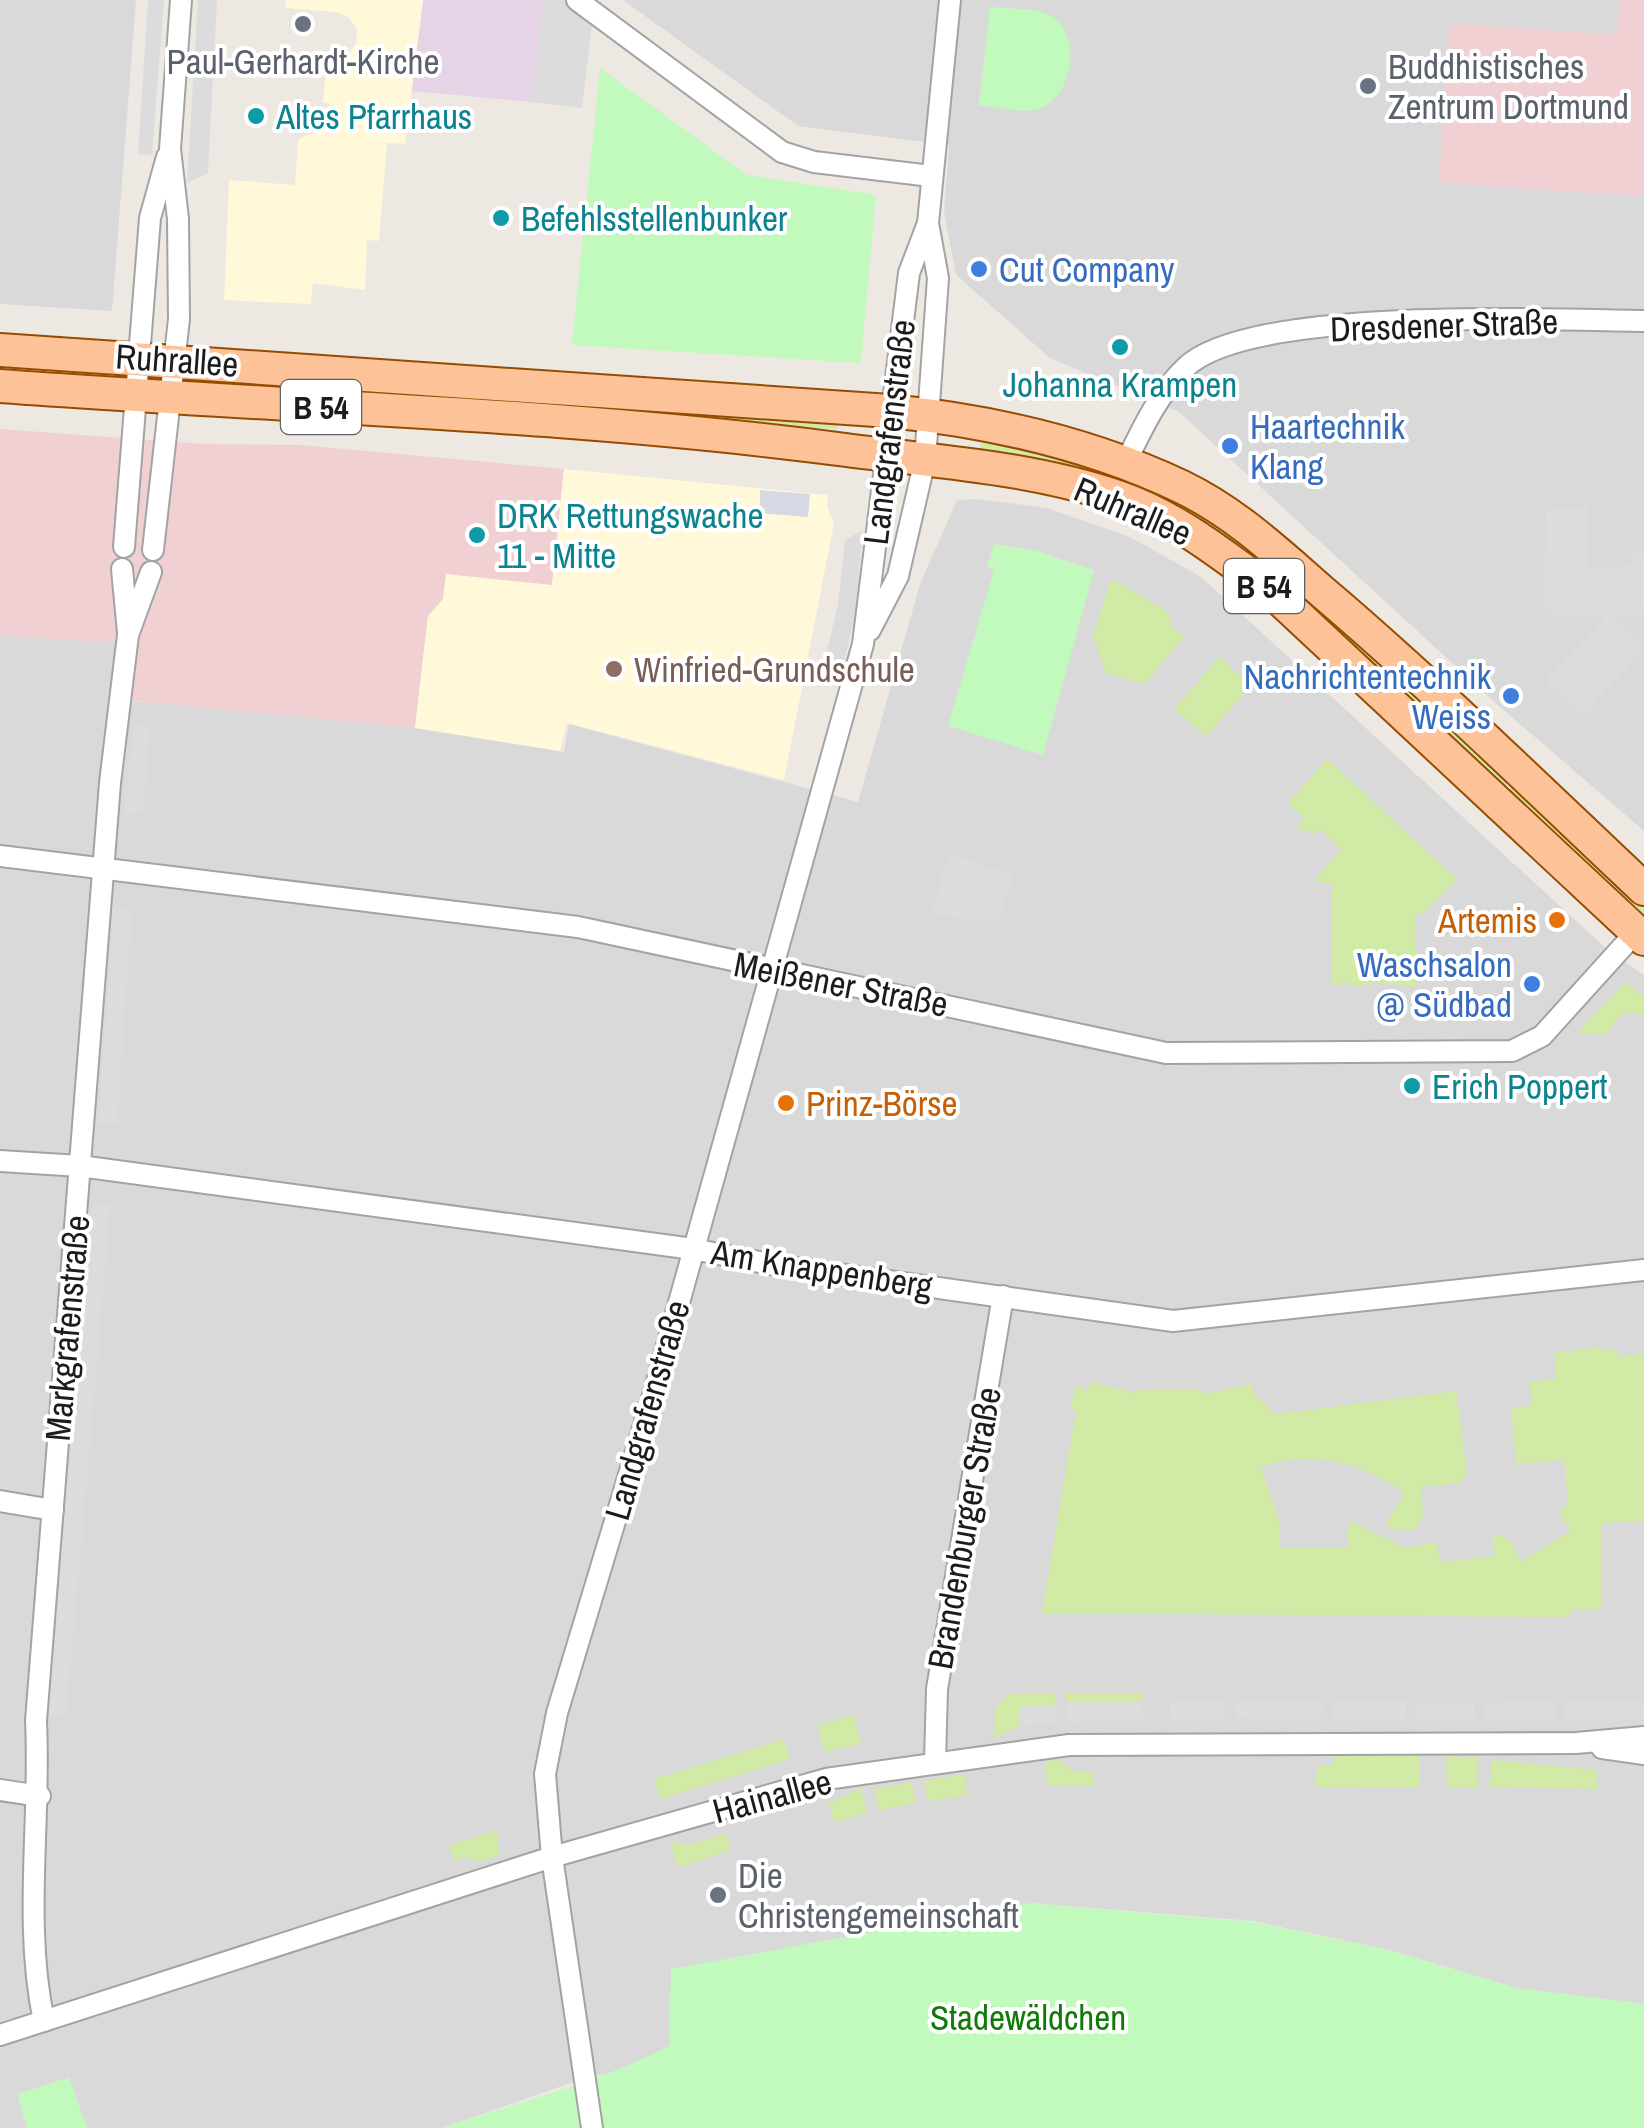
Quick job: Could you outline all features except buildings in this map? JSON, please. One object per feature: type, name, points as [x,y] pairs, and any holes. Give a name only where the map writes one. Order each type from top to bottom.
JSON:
[{"type":"main road","name":"Ruhrallee","points":[[0,350],[890,410],[931,414],[1067,443],[1184,488],[1242,522],[1378,640],[1644,889]]},
{"type":"main road","points":[[472,417],[474,379]]},
{"type":"main road","name":"Ruhrallee","points":[[0,386],[667,428],[1054,478],[1124,499],[1207,543],[1342,653],[1640,935]]},
{"type":"street","points":[[152,550],[176,359],[178,219],[170,149],[181,0]]},
{"type":"street","points":[[577,0],[782,152],[814,162],[931,176]]},
{"type":"street","name":"Landgrafenstraße","points":[[863,644],[898,576],[926,460],[938,278],[928,223],[950,0]]},
{"type":"street","points":[[124,547],[150,218],[170,149]]},
{"type":"street","name":"Landgrafenstraße","points":[[592,2128],[552,1857],[545,1774],[557,1713],[693,1249],[863,644],[909,274],[928,223]]},
{"type":"street","name":"Dresdener Straße","points":[[1125,464],[1154,409],[1187,366],[1221,347],[1283,333],[1414,319],[1644,321]]},
{"type":"street","name":"Markgrafenstraße","points":[[44,2021],[33,1961],[40,1796],[36,1721],[101,871],[128,635],[122,569]]},
{"type":"street","name":"Markgrafenstraße","points":[[128,635],[150,572]]},
{"type":"street","name":"Meißener Straße","points":[[0,856],[578,927],[1166,1053],[1500,1052],[1542,1036],[1640,935]]},
{"type":"street","name":"Am Knappenberg","points":[[0,1161],[80,1166],[693,1249],[775,1265],[1173,1321],[1644,1270]]},
{"type":"street","name":"Brandenburger Straße","points":[[935,1761],[937,1689],[1003,1296]]},
{"type":"street","points":[[0,1501],[52,1510]]},
{"type":"street","name":"Hainallee","points":[[0,2035],[552,1857],[810,1783],[935,1761],[1080,1744],[1576,1743],[1644,1736]]},
{"type":"street","name":"Hainallee","points":[[1576,1743],[1644,1754]]},
{"type":"street","points":[[0,1790],[40,1796]]},
{"type":"shaded area","points":[[0,0],[136,0],[112,311],[0,304]]},
{"type":"shaded area","points":[[148,0],[164,0],[152,155],[138,154]]},
{"type":"shaded area","points":[[198,0],[217,0],[208,173],[187,183]]},
{"type":"shaded area","points":[[286,0],[423,0],[405,144],[387,143],[379,241],[367,240],[365,290],[313,283],[311,304],[224,300],[229,180],[295,185],[298,140],[328,125],[330,104],[323,102],[327,59],[346,56],[356,44],[357,30],[349,18],[337,12],[285,8]]},
{"type":"shaded area","points":[[423,0],[544,0],[532,102],[411,91]]},
{"type":"shaded area","points":[[544,0],[595,0],[582,108],[532,102]]},
{"type":"shaded area","points":[[623,0],[1620,0],[1618,35],[1450,23],[1439,183],[1644,196],[1644,831],[1500,707],[1179,412],[1050,358],[956,275],[944,212],[949,145],[798,126]]},
{"type":"shaded area","points":[[1620,0],[1644,0],[1644,196],[1439,183],[1449,23],[1617,35]]},
{"type":"shaded area","points":[[0,429],[204,444],[300,445],[564,469],[552,585],[443,599],[428,616],[415,728],[114,699],[121,643],[0,636]]},
{"type":"shaded area","name":"Winfried-Grundschule","points":[[564,469],[828,495],[827,507],[834,523],[784,780],[567,723],[560,751],[415,728],[428,616],[443,599],[446,574],[552,585]]},
{"type":"shaded area","points":[[760,490],[810,494],[808,517],[760,513]]},
{"type":"shaded area","points":[[957,500],[1047,508],[1130,537],[1201,577],[1609,951],[1644,975],[1644,2004],[1517,1988],[1389,1950],[1253,1921],[1030,1903],[669,2046],[622,2071],[585,2078],[442,2128],[87,2128],[69,2078],[18,2094],[27,2128],[0,2128],[0,636],[121,643],[114,700],[368,720],[564,752],[569,724],[858,802],[920,584]]},
{"type":"shaded area","points":[[1588,507],[1588,567],[1633,566],[1633,553],[1644,553],[1644,615],[1609,615],[1644,648],[1584,715],[1544,679],[1607,615],[1556,617],[1545,607],[1546,510]]},
{"type":"shaded area","points":[[863,530],[855,614],[844,663],[821,676],[838,605],[845,540]]},
{"type":"shaded area","points":[[133,725],[151,726],[143,814],[125,813]]},
{"type":"shaded area","points":[[949,853],[1013,876],[997,923],[931,914]]},
{"type":"shaded area","points":[[114,908],[132,910],[117,1124],[98,1124]]},
{"type":"shaded area","points":[[93,1204],[110,1205],[98,1357],[66,1716],[48,1716]]},
{"type":"shaded area","points":[[1224,1700],[1225,1719],[1170,1719],[1170,1702]]},
{"type":"shaded area","points":[[1235,1701],[1322,1702],[1321,1720],[1234,1718]]},
{"type":"shaded area","points":[[1332,1701],[1406,1701],[1406,1719],[1331,1720]]},
{"type":"shaded area","points":[[1556,1701],[1555,1720],[1483,1720],[1483,1703]]},
{"type":"shaded area","points":[[1066,1702],[1142,1702],[1143,1720],[1067,1722]]},
{"type":"shaded area","points":[[1564,1702],[1644,1702],[1644,1720],[1564,1720]]},
{"type":"shaded area","points":[[1415,1703],[1474,1703],[1474,1720],[1415,1719]]},
{"type":"shaded area","points":[[1055,1705],[1056,1724],[1020,1726],[1020,1707]]},
{"type":"green space","points":[[990,7],[1044,13],[1058,21],[1065,31],[1070,58],[1068,73],[1055,98],[1045,106],[1013,110],[979,105]]},
{"type":"green space","points":[[600,68],[747,175],[876,195],[861,363],[572,345]]},
{"type":"green space","points":[[488,394],[838,418],[837,429],[494,404]]},
{"type":"green space","points":[[981,441],[1086,466],[1178,498],[1294,580],[1288,589],[1234,547],[980,453]]},
{"type":"green space","points":[[994,544],[1037,551],[1094,570],[1043,755],[948,726],[994,570],[987,567]]},
{"type":"green space","points":[[1111,579],[1162,608],[1173,621],[1170,625],[1181,635],[1187,633],[1145,684],[1106,673],[1093,636]]},
{"type":"green space","points":[[1298,585],[1512,778],[1503,788],[1292,594]]},
{"type":"green space","points":[[1219,657],[1251,686],[1206,736],[1174,709]]},
{"type":"green space","points":[[1327,759],[1457,879],[1423,914],[1415,914],[1415,987],[1371,982],[1370,986],[1349,986],[1348,982],[1332,986],[1332,884],[1314,881],[1341,849],[1319,829],[1314,834],[1297,828],[1305,818],[1288,803]]},
{"type":"green space","points":[[1516,783],[1644,904],[1644,916],[1507,793]]},
{"type":"green space","points":[[1626,982],[1644,997],[1644,1015],[1623,1013],[1605,1035],[1577,1032]]},
{"type":"green space","points":[[1601,1347],[1602,1351],[1617,1349],[1617,1357],[1644,1354],[1644,1521],[1602,1523],[1602,1610],[1571,1610],[1570,1617],[1042,1613],[1076,1411],[1071,1408],[1075,1387],[1089,1390],[1090,1382],[1136,1393],[1138,1389],[1201,1390],[1203,1394],[1252,1384],[1253,1392],[1275,1414],[1456,1391],[1467,1472],[1460,1483],[1421,1487],[1423,1515],[1416,1530],[1394,1530],[1386,1523],[1405,1493],[1389,1483],[1336,1462],[1299,1459],[1261,1467],[1280,1523],[1280,1548],[1347,1548],[1349,1521],[1406,1548],[1436,1542],[1440,1562],[1495,1556],[1493,1533],[1510,1540],[1521,1561],[1571,1531],[1558,1512],[1568,1505],[1564,1459],[1516,1465],[1511,1408],[1532,1405],[1530,1382],[1556,1379],[1554,1353]]},
{"type":"green space","points":[[1010,1693],[1055,1694],[1055,1705],[1020,1707],[1020,1726],[994,1738],[995,1708]]},
{"type":"green space","points":[[1066,1694],[1143,1694],[1142,1702],[1066,1702]]},
{"type":"green space","points":[[854,1715],[861,1744],[824,1752],[818,1725]]},
{"type":"green space","points":[[784,1739],[790,1759],[660,1799],[654,1779]]},
{"type":"green space","points":[[1334,1754],[1420,1756],[1420,1788],[1316,1787],[1317,1765],[1333,1765]]},
{"type":"green space","points":[[1446,1756],[1477,1758],[1477,1787],[1447,1787]]},
{"type":"green space","points":[[1058,1760],[1075,1772],[1093,1771],[1094,1786],[1048,1786],[1045,1761]]},
{"type":"green space","points":[[1491,1760],[1596,1770],[1598,1789],[1490,1787]]},
{"type":"green space","points":[[964,1774],[967,1795],[928,1801],[924,1781]]},
{"type":"green space","points":[[911,1782],[916,1803],[879,1810],[875,1789]]},
{"type":"green space","points":[[861,1788],[867,1813],[834,1822],[829,1803]]},
{"type":"green space","points":[[497,1831],[499,1855],[479,1862],[466,1857],[453,1860],[450,1845]]},
{"type":"green space","points":[[726,1833],[731,1850],[678,1867],[670,1842],[689,1845]]},
{"type":"green space","name":"Stadewäldchen","points":[[1030,1903],[1252,1922],[1388,1950],[1516,1988],[1644,2004],[1644,2128],[442,2128],[586,2081],[669,2046],[671,1969]]},
{"type":"green space","points":[[69,2077],[87,2128],[27,2128],[18,2094]]},
{"type":"place","name":"Paul-Gerhardt-Kirche","points":[[303,24]]},
{"type":"place","name":"Buddhistisches Zentrum Dortmund","points":[[1368,86]]},
{"type":"place","name":"Altes Pfarrhaus","points":[[256,116]]},
{"type":"place","name":"Befehlsstellenbunker","points":[[501,218]]},
{"type":"place","name":"Cut Company","points":[[979,269]]},
{"type":"place","name":"Johanna Krampen","points":[[1120,347]]},
{"type":"place","name":"Haartechnik Klang","points":[[1230,446]]},
{"type":"place","name":"DRK Rettungswache 11 - Mitte","points":[[477,535]]},
{"type":"place","name":"Winfried-Grundschule","points":[[614,669]]},
{"type":"place","name":"Nachrichtentechnik Weiss","points":[[1511,696]]},
{"type":"place","name":"Artemis","points":[[1557,920]]},
{"type":"place","name":"Waschsalon @ Südbad","points":[[1532,984]]},
{"type":"place","name":"Erich Poppert","points":[[1412,1086]]},
{"type":"place","name":"Prinz-Börse","points":[[786,1103]]},
{"type":"place","name":"Die Christengemeinschaft","points":[[718,1895]]}]
